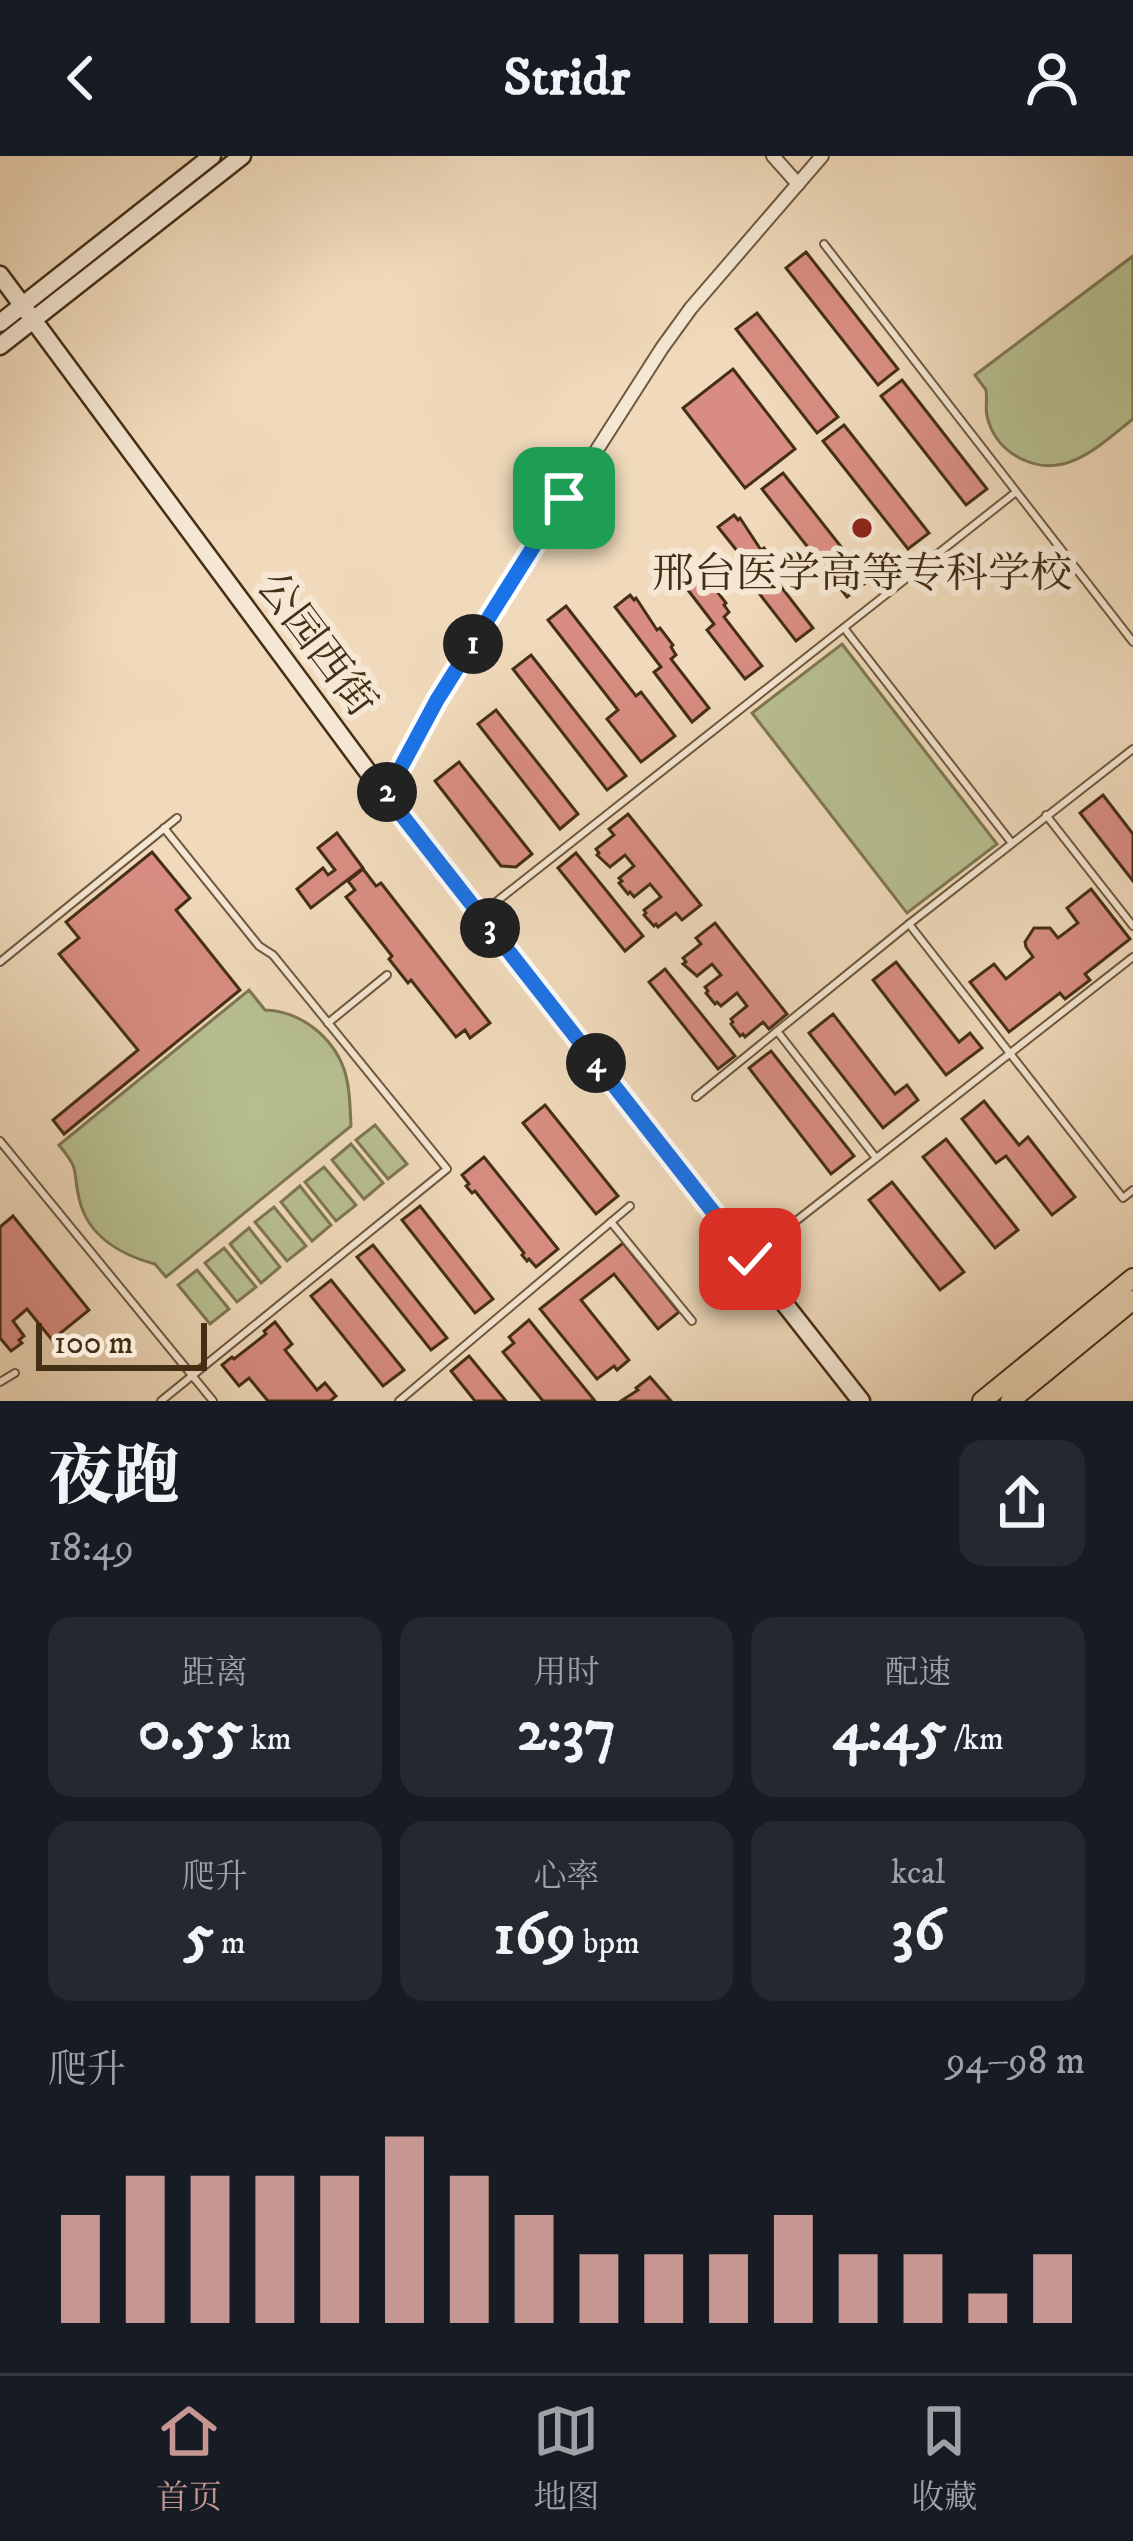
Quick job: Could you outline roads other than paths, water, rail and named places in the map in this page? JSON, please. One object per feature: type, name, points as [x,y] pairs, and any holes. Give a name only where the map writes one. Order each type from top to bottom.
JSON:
[{"type":"main road","points":[[982,1401],[1133,1277]]},
{"type":"main road","points":[[1010,1401],[1133,1300]]},
{"type":"street","points":[[0,346],[28,312],[212,156]]},
{"type":"street","points":[[0,322],[28,312],[242,156]]},
{"type":"street","points":[[773,156],[798,184]]},
{"type":"street","points":[[386,795],[437,700],[662,348],[821,156]]},
{"type":"street","name":"公园西街","points":[[0,275],[386,795],[861,1401]]},
{"type":"lane","points":[[824,244],[1133,642]]},
{"type":"lane","points":[[480,915],[1016,491]]},
{"type":"lane","points":[[844,628],[1011,843]]},
{"type":"lane","points":[[696,1097],[1133,749]]},
{"type":"lane","points":[[1046,815],[1133,926]]},
{"type":"lane","points":[[0,962],[177,818]]},
{"type":"lane","points":[[161,1401],[447,1169],[164,828]]},
{"type":"lane","points":[[908,924],[1123,1198],[1133,1190]]},
{"type":"lane","points":[[796,1221],[1133,957]]},
{"type":"lane","points":[[328,1023],[387,975]]},
{"type":"lane","points":[[777,1031],[876,1158]]},
{"type":"lane","points":[[0,1141],[213,1401]]},
{"type":"lane","points":[[399,1401],[631,1206]]},
{"type":"lane","points":[[610,1222],[692,1322]]},
{"type":"lane","points":[[0,1382],[15,1373]]},
{"type":"place","name":"邢台医学高等专科学校","points":[[862,528]]}]
